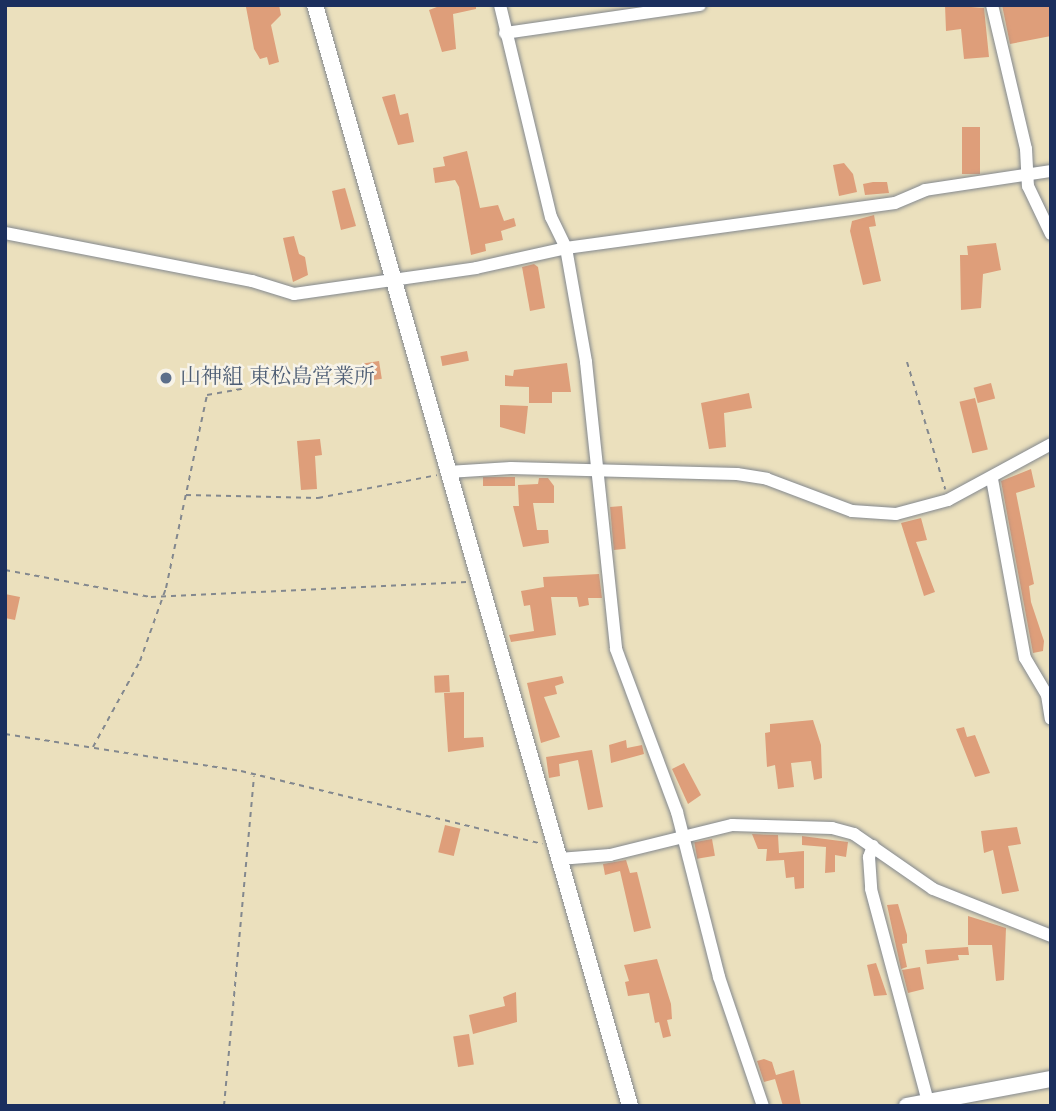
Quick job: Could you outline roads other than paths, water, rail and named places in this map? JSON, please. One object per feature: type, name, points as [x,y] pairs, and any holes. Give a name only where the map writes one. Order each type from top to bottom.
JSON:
[{"type":"street","points":[[315,5],[630,1106]]},
{"type":"street","points":[[499,5],[551,217],[566,248],[586,362],[616,649],[683,836],[719,977],[763,1106]]},
{"type":"street","points":[[505,33],[700,5]]},
{"type":"street","points":[[992,5],[1026,149],[1027,172],[1051,234]]},
{"type":"street","points":[[5,233],[252,281],[295,294],[475,268],[566,248],[895,202],[925,190],[1027,172],[1051,171]]},
{"type":"street","points":[[449,472],[596,470],[751,476],[852,511],[873,514],[917,511],[948,500],[992,479],[1051,444]]},
{"type":"street","points":[[992,479],[1024,657],[1043,687],[1051,719]]},
{"type":"street","points":[[557,853],[610,855],[733,825],[832,828],[873,846],[896,867],[933,889],[1051,936]]},
{"type":"street","points":[[873,846],[869,857],[871,889],[929,1104]]},
{"type":"street","points":[[907,1106],[1051,1079]]},
{"type":"place","name":"山神組 東松島営業所","points":[[166,378]]}]
